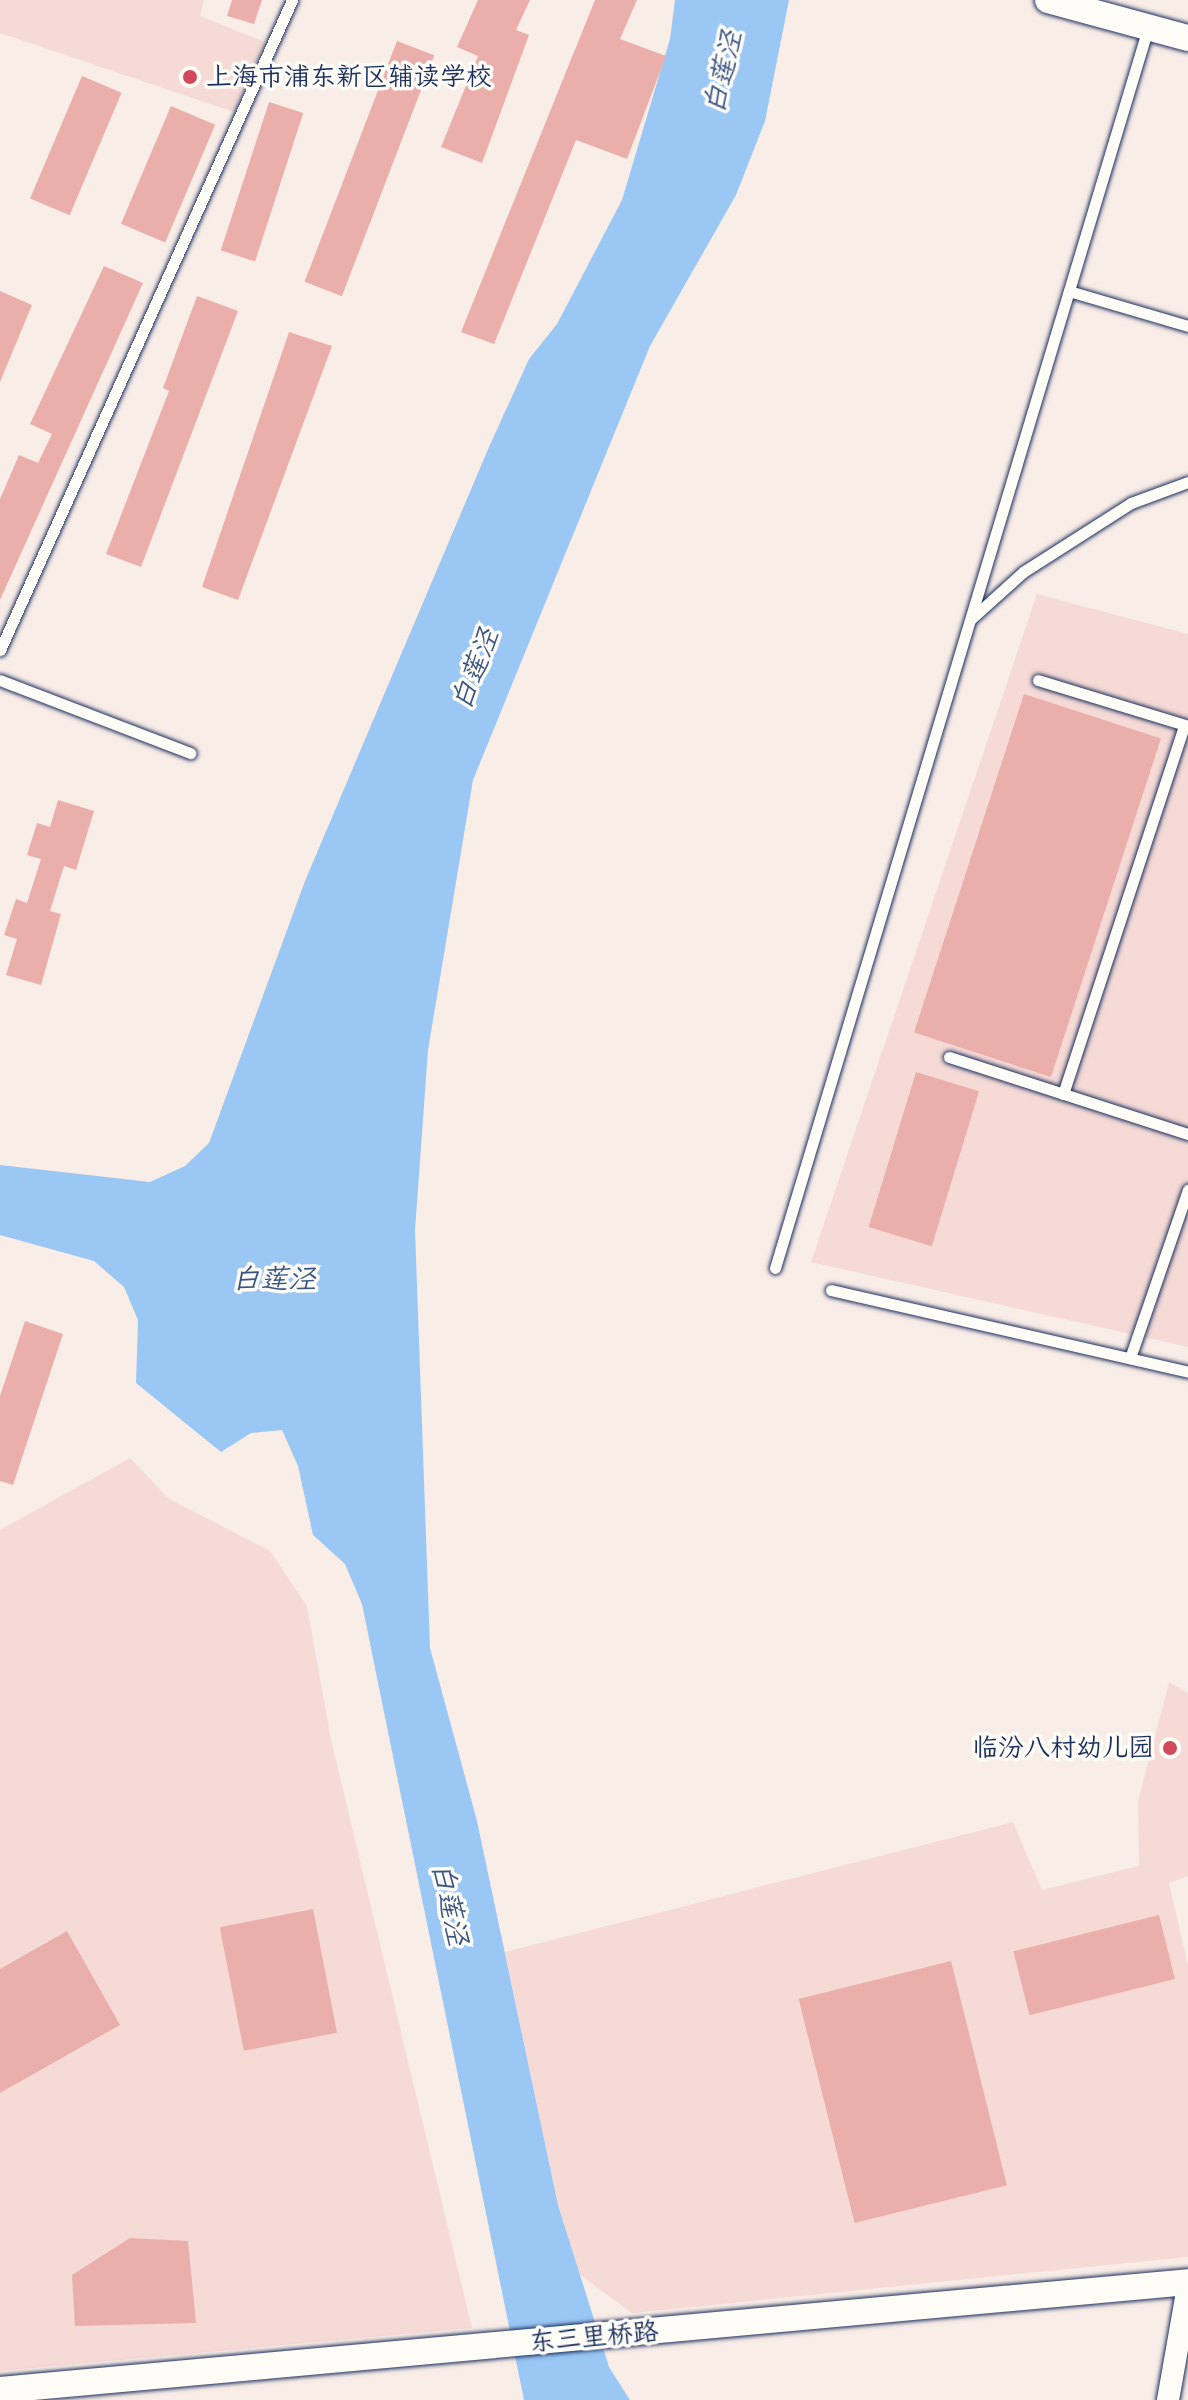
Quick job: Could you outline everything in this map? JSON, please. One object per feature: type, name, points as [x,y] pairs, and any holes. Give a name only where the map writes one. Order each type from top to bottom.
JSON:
[{"type":"street","points":[[1048,0],[1188,38]]},
{"type":"street","points":[[1168,2400],[1188,2284]]},
{"type":"street","name":"东三里桥路","points":[[0,2390],[1188,2284]]},
{"type":"lane","points":[[0,650],[292,0]]},
{"type":"lane","points":[[775,1268],[1148,27]]},
{"type":"lane","points":[[1069,291],[1188,326]]},
{"type":"lane","points":[[970,621],[1023,572],[1131,503],[1188,482]]},
{"type":"lane","points":[[0,680],[190,753]]},
{"type":"lane","points":[[1038,680],[1186,726],[1063,1094]]},
{"type":"lane","points":[[949,1057],[1188,1134]]},
{"type":"lane","points":[[1130,1358],[1188,1190]]},
{"type":"lane","points":[[831,1290],[1188,1372]]},
{"type":"shaded area","name":"上海市浦东新区辅读学校","points":[[0,0],[204,0],[200,16],[265,42],[234,112],[0,33]]},
{"type":"shaded area","points":[[1037,594],[1188,634],[1188,1347],[811,1262]]},
{"type":"shaded area","points":[[130,1458],[169,1499],[270,1551],[307,1606],[331,1740],[472,2328],[0,2371],[0,1530]]},
{"type":"shaded area","points":[[1169,1682],[1188,1693],[1188,1876],[1169,1883],[1188,1966],[1188,2257],[632,2313],[580,2275],[558,2205],[505,1952],[1013,1822],[1042,1890],[1139,1866],[1138,1802]]},
{"type":"water","name":"白莲泾","points":[[675,0],[789,0],[765,121],[736,195],[650,346],[473,780],[428,1050],[415,1230],[430,1648],[477,1821],[558,2205],[609,2367],[630,2400],[524,2400],[362,1604],[345,1564],[313,1535],[298,1466],[282,1430],[251,1433],[221,1452],[136,1383],[138,1320],[124,1287],[94,1261],[0,1235],[0,1165],[150,1182],[185,1166],[209,1143],[305,881],[489,447],[529,359],[557,324],[622,200],[670,39]]},
{"type":"building","points":[[232,0],[262,0],[254,24],[227,16]]},
{"type":"building","points":[[478,0],[530,0],[516,30],[529,35],[482,163],[441,147],[478,56],[457,47]]},
{"type":"building","points":[[595,0],[637,0],[620,39],[666,56],[627,159],[576,140],[494,344],[461,332]]},
{"type":"building","points":[[397,41],[434,55],[342,296],[305,282]]},
{"type":"building","points":[[82,76],[122,93],[70,215],[30,198]]},
{"type":"building","points":[[269,102],[303,113],[255,261],[221,250]]},
{"type":"building","points":[[171,106],[215,125],[165,243],[121,224]]},
{"type":"building","points":[[104,266],[143,283],[0,600],[0,499],[19,455],[38,463],[52,434],[30,424]]},
{"type":"building","points":[[0,291],[32,305],[0,382]]},
{"type":"building","points":[[197,296],[238,311],[141,567],[106,554],[169,391],[163,388]]},
{"type":"building","points":[[289,332],[332,346],[238,600],[202,587]]},
{"type":"building","points":[[1024,694],[1161,738],[1051,1077],[914,1033]]},
{"type":"building","points":[[58,800],[94,811],[76,870],[64,866],[50,911],[61,914],[41,985],[6,975],[17,939],[4,935],[16,899],[27,903],[41,859],[27,855],[37,823],[50,827]]},
{"type":"building","points":[[916,1072],[979,1091],[932,1246],[869,1227]]},
{"type":"building","points":[[25,1321],[63,1334],[13,1485],[0,1481],[0,1396]]},
{"type":"building","points":[[313,1909],[337,2033],[244,2051],[220,1927]]},
{"type":"building","points":[[1159,1915],[1175,1979],[1029,2015],[1013,1951]]},
{"type":"building","points":[[67,1931],[120,2025],[0,2093],[0,1969]]},
{"type":"building","points":[[951,1961],[1007,2185],[855,2223],[799,1999]]},
{"type":"building","points":[[130,2238],[188,2241],[196,2323],[75,2326],[72,2275]]},
{"type":"place","name":"上海市浦东新区辅读学校","points":[[190,77]]},
{"type":"place","name":"临汾八村幼儿园","points":[[1170,1748]]}]
